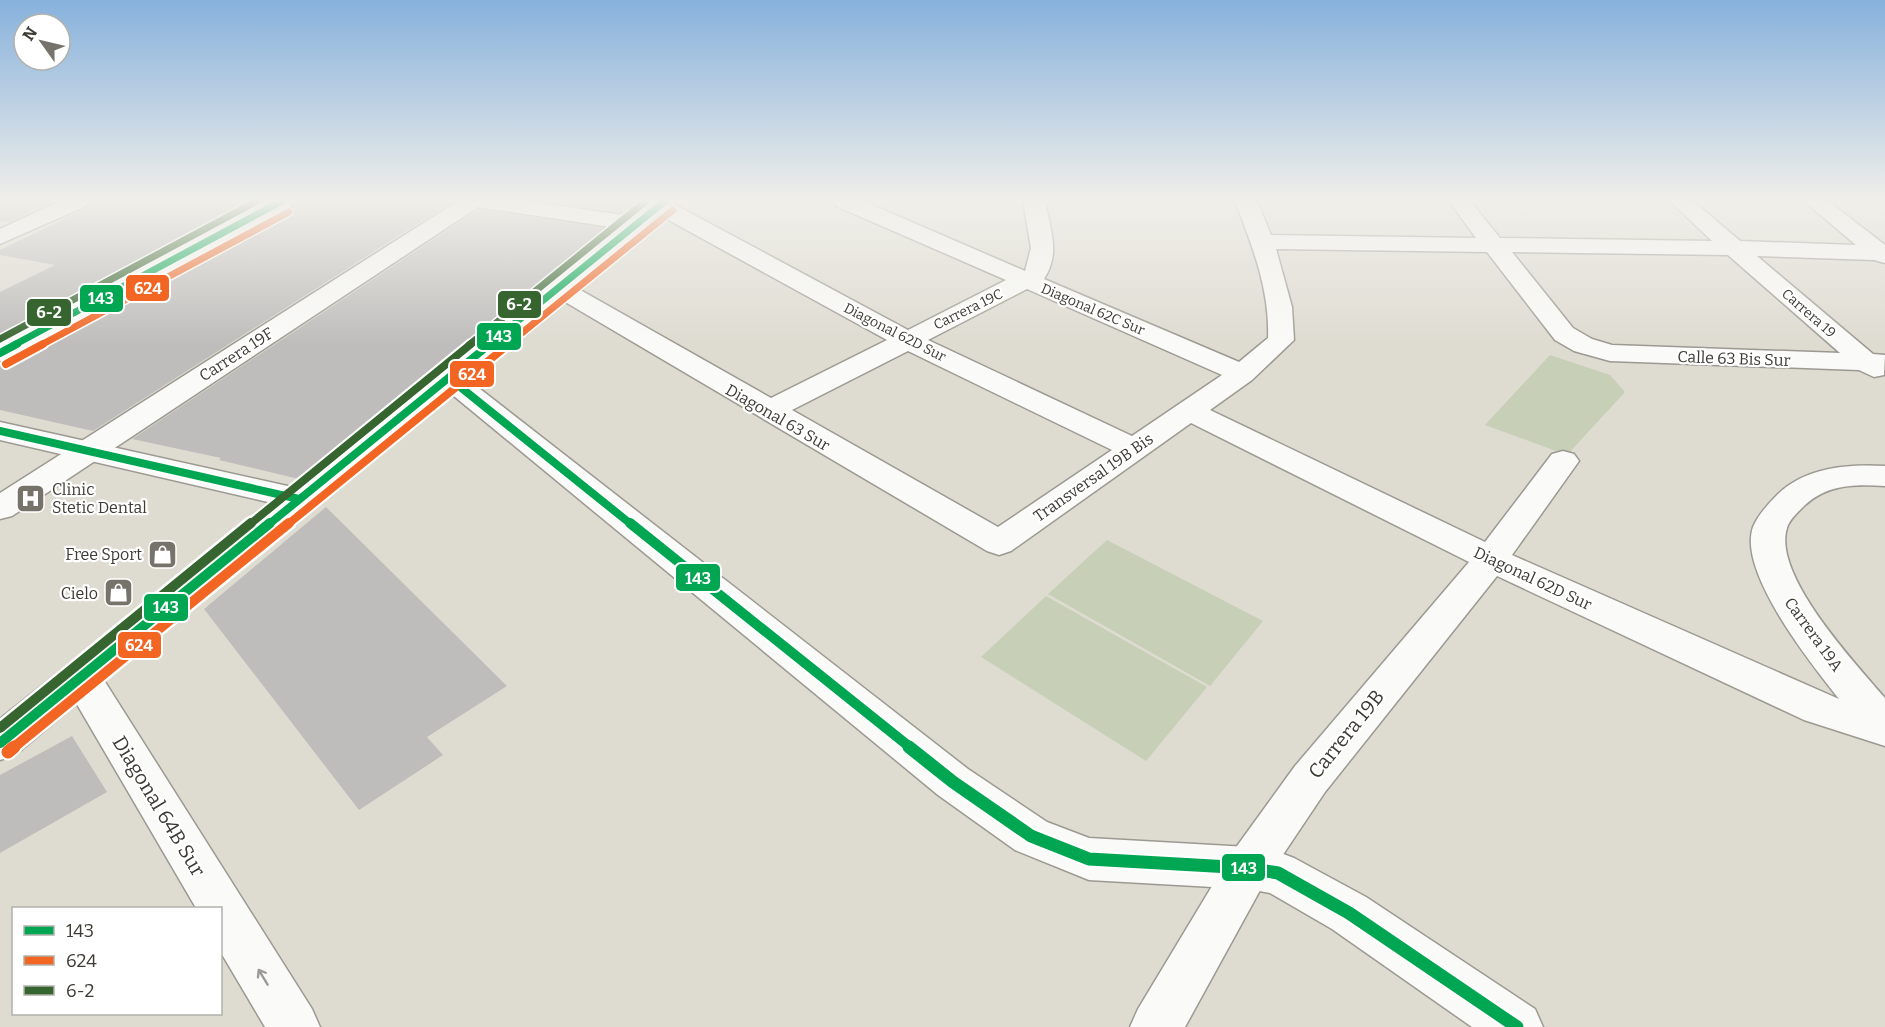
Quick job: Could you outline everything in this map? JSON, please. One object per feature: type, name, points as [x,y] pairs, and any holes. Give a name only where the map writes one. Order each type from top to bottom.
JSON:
[{"type":"street","points":[[0,353],[194,249]]},
{"type":"street","name":"Carrera 19F","points":[[0,508],[399,249]]},
{"type":"street","points":[[0,743],[607,249]]},
{"type":"street","name":"Diagonal 62D Sur","points":[[743,249],[907,340],[1134,449]]},
{"type":"street","name":"Diagonal 62C Sur","points":[[955,249],[1242,374]]},
{"type":"street","name":"Carrera 19C","points":[[768,411],[1027,280],[1037,271],[1045,249]]},
{"type":"street","name":"Transversal 19B Bis","points":[[999,543],[1187,410],[1242,374],[1281,340],[1282,324],[1273,277],[1264,249]]},
{"type":"street","name":"Calle 63 Bis Sur","points":[[1495,249],[1564,334],[1583,345],[1610,353],[1879,368]]},
{"type":"street","name":"Carrera 19","points":[[1735,249],[1879,368]]},
{"type":"street","points":[[1757,249],[1883,254]]},
{"type":"street","name":"Diagonal 63 Sur","points":[[559,288],[999,543]]},
{"type":"street","points":[[449,378],[952,782],[1031,836],[1089,859],[1248,868],[1278,873],[1303,885],[1517,1027]]},
{"type":"street","name":"Diagonal 62D Sur","points":[[1187,410],[1491,559],[1818,709],[1885,728]]},
{"type":"street","points":[[0,431],[299,500]]},
{"type":"street","name":"Carrera 19B","points":[[1156,1027],[1248,868],[1310,779],[1491,559],[1563,461]]},
{"type":"street","name":"Carrera 19A","points":[[1885,476],[1855,473],[1809,487],[1783,508],[1769,528],[1773,566],[1784,594],[1803,624],[1872,694],[1885,728]]},
{"type":"street","name":"Diagonal 64B Sur","points":[[81,677],[221,907]]},
{"type":"street","name":"Diagonal 64B Sur","points":[[222,909],[294,1027]]},
{"type":"green space","points":[[1550,355],[1610,375],[1625,392],[1567,455],[1485,425]]},
{"type":"green space","points":[[1107,540],[1263,621],[1210,686],[1048,594]]},
{"type":"green space","points":[[1046,596],[1207,687],[1146,761],[981,657]]},
{"type":"building","points":[[170,249],[0,339],[0,292],[55,265],[0,255],[0,250]]},
{"type":"building","points":[[217,249],[378,249],[93,431],[0,410],[0,363],[11,361]]},
{"type":"building","points":[[419,249],[587,249],[299,479],[219,460],[221,458],[132,439]]},
{"type":"building","points":[[326,507],[507,686],[427,737],[443,755],[359,810],[204,609]]},
{"type":"building","points":[[72,736],[107,792],[0,853],[0,775]]},
{"type":"transit line","name":"6-2","points":[[0,339],[168,249]]},
{"type":"transit line","name":"143","points":[[0,353],[193,249]]},
{"type":"transit line","name":"624","points":[[6,364],[220,249]]},
{"type":"transit line","name":"6-2","points":[[0,728],[587,249]]},
{"type":"transit line","name":"143","points":[[0,743],[606,249]]},
{"type":"transit line","name":"624","points":[[8,752],[625,249]]},
{"type":"transit line","name":"143","points":[[449,378],[953,782],[1031,836],[1089,859],[1248,868],[1278,873],[1349,913],[1517,1027]]},
{"type":"transit line","name":"143","points":[[0,431],[299,499]]},
{"type":"place","name":"Clinic Stetic Dental","points":[[31,498]]},
{"type":"place","name":"Free Sport","points":[[163,554]]},
{"type":"place","name":"Cielo","points":[[119,593]]}]
